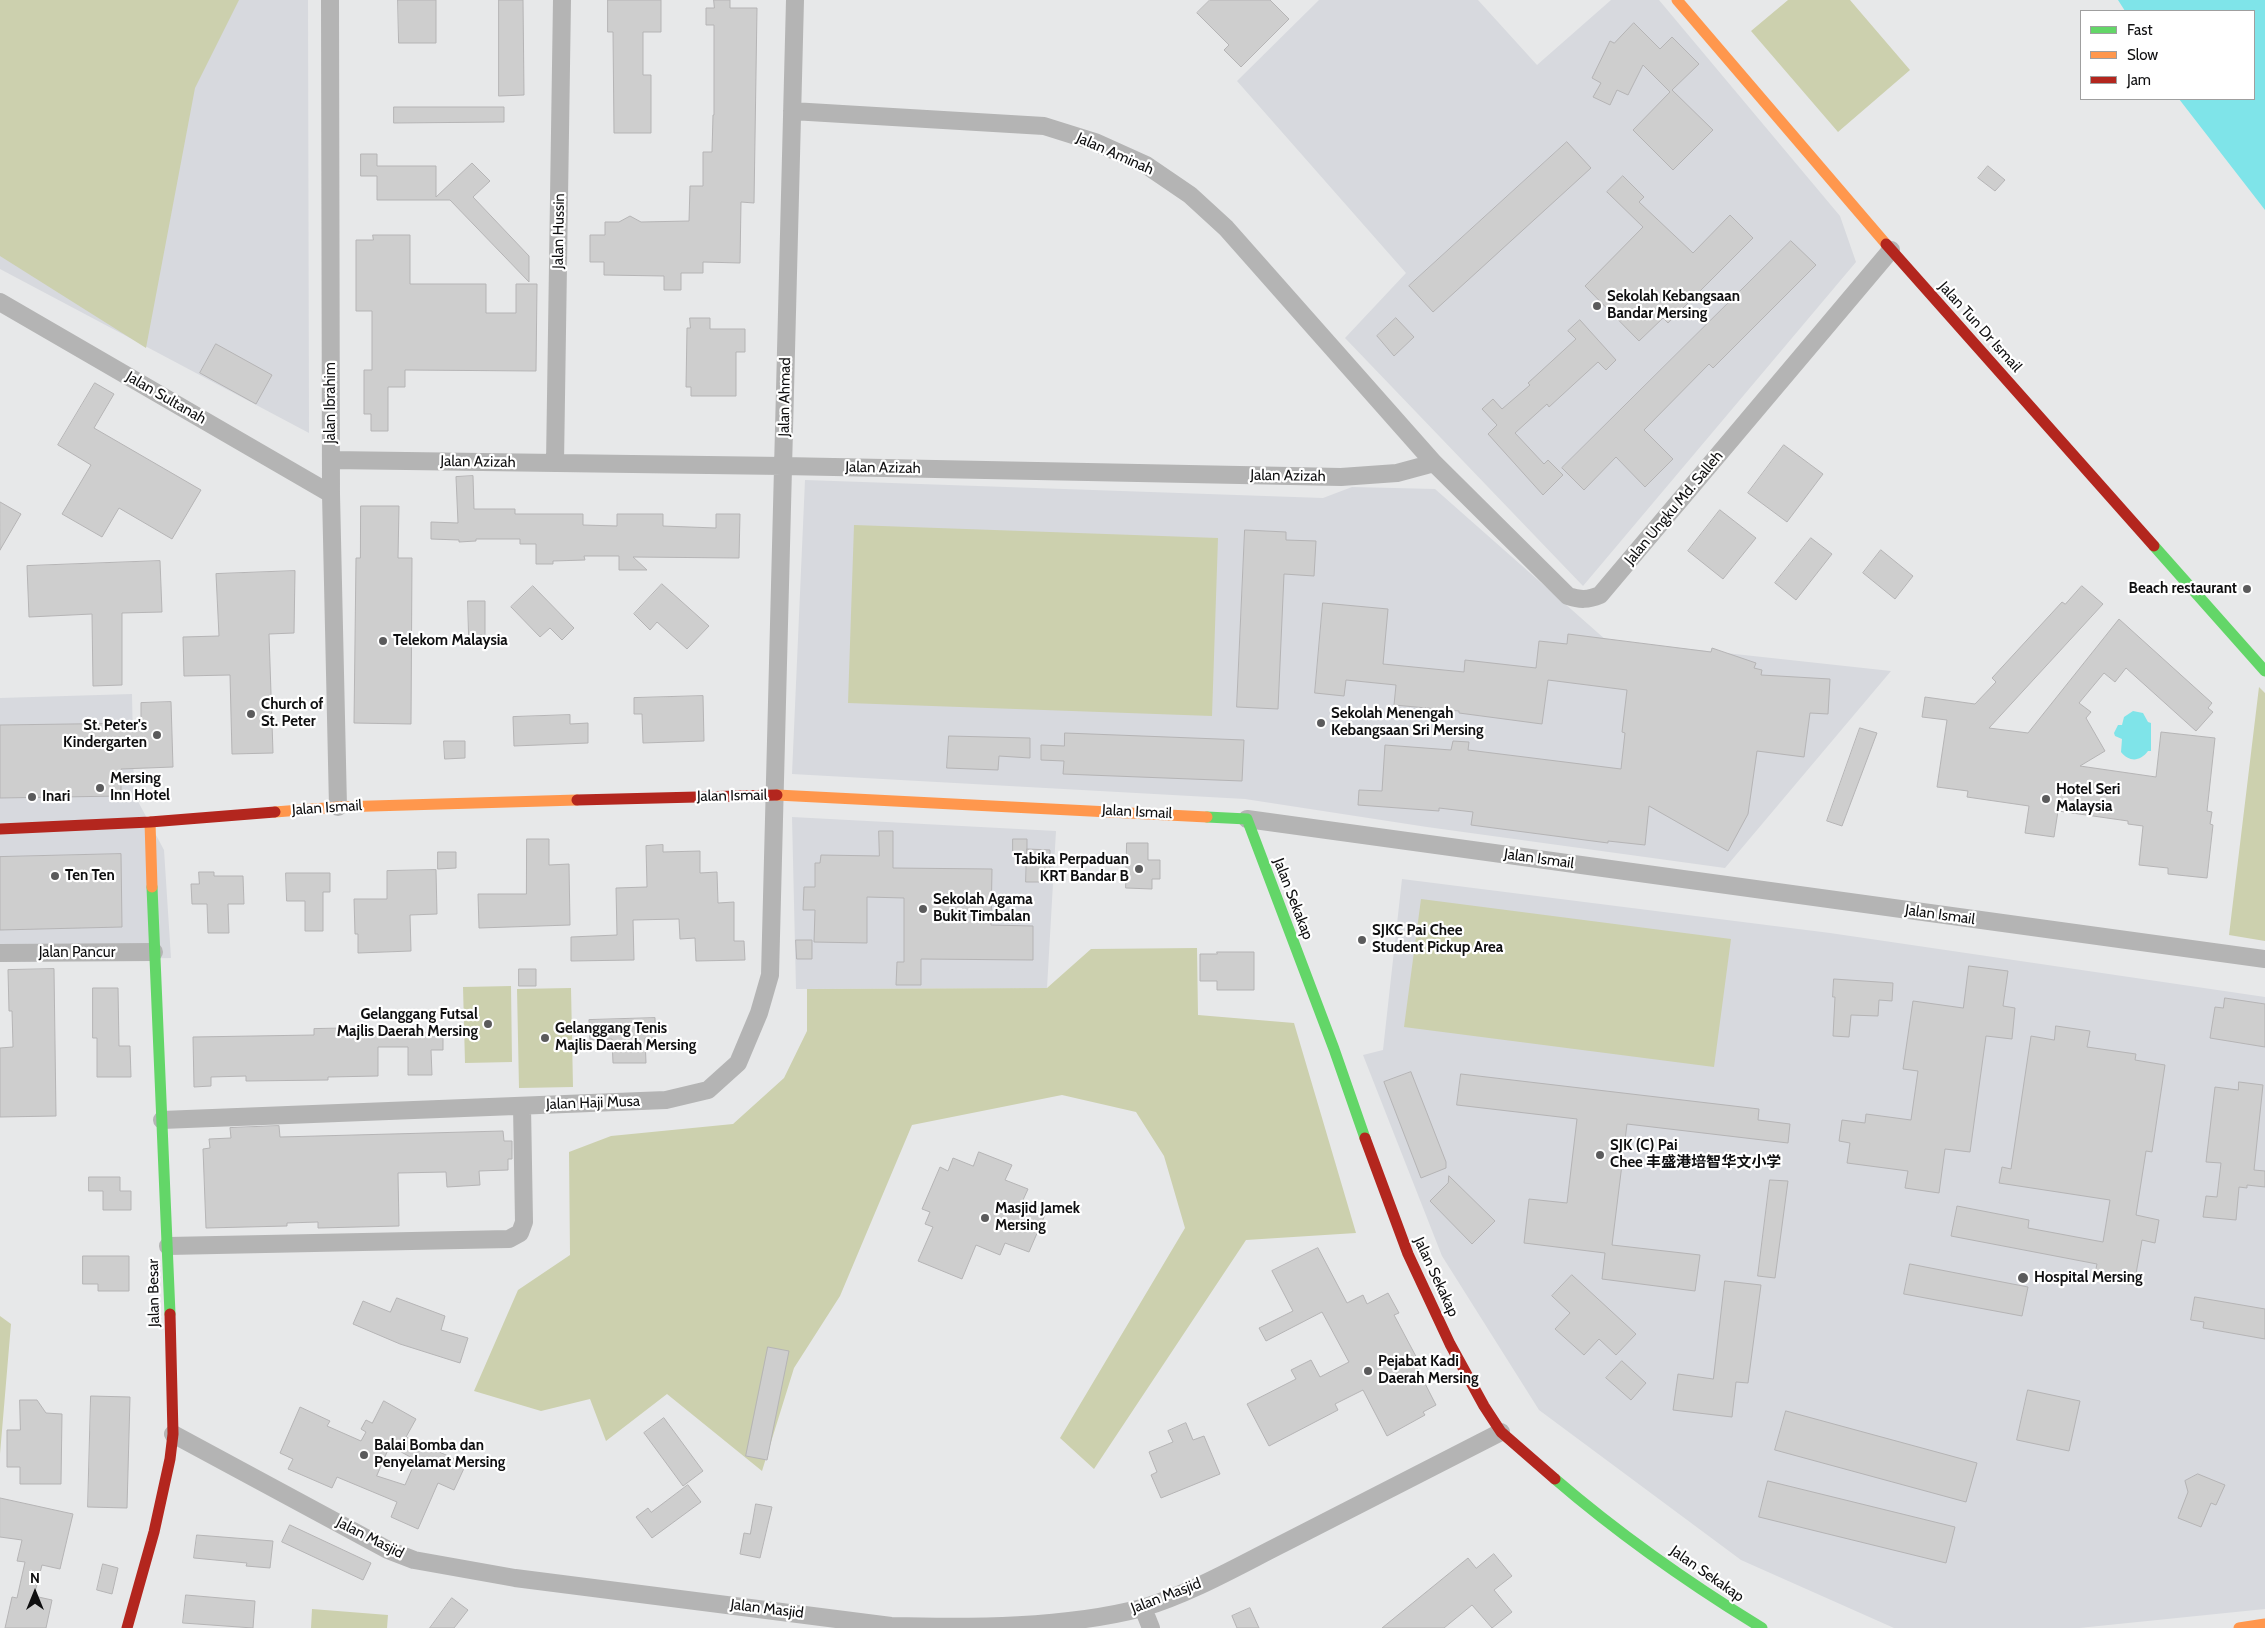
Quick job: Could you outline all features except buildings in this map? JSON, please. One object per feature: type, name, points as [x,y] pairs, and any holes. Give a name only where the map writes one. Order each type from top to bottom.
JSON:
[{"type":"street","name":"Jalan Ibrahim","points":[[330,0],[331,460],[338,807]]},
{"type":"street","name":"Jalan Hussin","points":[[555,463],[562,0]]},
{"type":"street","name":"Jalan Ahmad","points":[[774,795],[795,0]]},
{"type":"street","name":"Jalan Tun Dr Ismail","points":[[1677,0],[1892,250],[2265,670]]},
{"type":"street","name":"Jalan Aminah","points":[[792,111],[1044,126],[1095,142],[1146,165],[1190,195],[1226,228],[1434,463]]},
{"type":"street","name":"Jalan Ungku Md. Salleh","points":[[1434,463],[1568,596],[1579,600],[1600,596],[1892,250]]},
{"type":"street","name":"Jalan Sultanah","points":[[0,302],[332,494]]},
{"type":"street","name":"Jalan Azizah","points":[[331,460],[783,466],[1341,477],[1397,473],[1434,463]]},
{"type":"street","name":"Jalan Ismail","points":[[0,829],[150,822],[338,807],[774,795],[1130,812],[1247,819],[2265,959]]},
{"type":"street","name":"Jalan Haji Musa","points":[[162,1120],[666,1100],[708,1090],[738,1063],[759,1013],[770,975],[774,795]]},
{"type":"street","name":"Jalan Sekakap","points":[[1247,819],[1334,1049],[1381,1185],[1408,1254],[1450,1344],[1501,1432],[1562,1485],[1627,1536],[1729,1608],[1762,1628]]},
{"type":"street","name":"Jalan Besar","points":[[127,1628],[163,1492],[170,1462],[173,1434],[168,1246],[154,952],[150,822]]},
{"type":"street","name":"Jalan Pancur","points":[[0,953],[154,952]]},
{"type":"street","points":[[168,1246],[509,1239],[520,1233],[524,1222],[522,1106]]},
{"type":"street","name":"Jalan Masjid","points":[[173,1434],[388,1550],[414,1560],[515,1578],[891,1626],[954,1628],[1064,1622],[1105,1617],[1143,1608],[1178,1595],[1264,1554],[1501,1432]]},
{"type":"street","points":[[1143,1608],[1151,1628]]},
{"type":"street","points":[[2239,1628],[2265,1624]]},
{"type":"shaded area","points":[[0,0],[308,0],[309,433],[0,269]]},
{"type":"shaded area","name":"Sekolah Kebangsaan Bandar Mersing","points":[[1319,0],[1478,0],[1537,65],[1611,0],[1659,0],[1840,216],[1856,262],[1583,586],[1345,338],[1406,273],[1237,81]]},
{"type":"shaded area","name":"Sekolah Menengah Kebangsaan Sri Mersing","points":[[805,480],[1323,498],[1352,487],[1435,489],[1606,640],[1891,671],[1725,868],[1427,827],[1245,799],[792,774]]},
{"type":"shaded area","points":[[132,694],[134,794],[164,850],[171,958],[0,962],[0,698]]},
{"type":"shaded area","name":"Sekolah Agama Bukit Timbalan","points":[[792,817],[1056,831],[1047,988],[796,989]]},
{"type":"shaded area","name":"Hospital Mersing","points":[[1402,879],[1830,933],[2265,997],[2265,1609],[2079,1628],[1894,1628],[1741,1560],[1539,1410],[1442,1256],[1363,1055],[1383,1050]]},
{"type":"green space","points":[[0,0],[239,0],[195,88],[146,348],[0,256]]},
{"type":"green space","points":[[1788,0],[1850,0],[1910,70],[1838,132],[1751,31]]},
{"type":"green space","points":[[854,525],[1218,538],[1212,716],[848,703]]},
{"type":"green space","points":[[2259,687],[2265,693],[2265,941],[2229,935]]},
{"type":"green space","points":[[1421,899],[1731,939],[1714,1067],[1404,1027]]},
{"type":"green space","points":[[1197,948],[1198,1015],[1294,1023],[1356,1233],[1246,1240],[1094,1469],[1060,1438],[1185,1228],[1164,1156],[1136,1112],[1062,1095],[912,1125],[840,1296],[794,1368],[762,1471],[667,1394],[606,1441],[590,1399],[541,1411],[474,1391],[518,1290],[570,1255],[569,1152],[611,1136],[733,1124],[784,1078],[807,1031],[807,989],[1047,988],[1091,949]]},
{"type":"green space","name":"Gelanggang Futsal Majlis Daerah Mersing","points":[[511,986],[512,1062],[465,1063],[463,987]]},
{"type":"green space","name":"Gelanggang Tenis Majlis Daerah Mersing","points":[[571,988],[573,1087],[519,1088],[517,989]]},
{"type":"green space","points":[[0,1316],[11,1324],[0,1454]]},
{"type":"green space","points":[[312,1609],[388,1615],[387,1628],[311,1628]]},
{"type":"water","points":[[2118,0],[2265,0],[2265,210],[2180,100],[2255,100],[2255,10],[2124,10]]},
{"type":"water","points":[[2133,711],[2143,713],[2148,722],[2151,723],[2151,751],[2148,751],[2138,759],[2127,758],[2121,752],[2122,739],[2115,736],[2114,733],[2118,725],[2122,725],[2124,717]]},
{"type":"traffic: fast","points":[[2154,546],[2265,671]]},
{"type":"traffic: fast","points":[[1207,817],[1247,819],[1334,1049],[1365,1138]]},
{"type":"traffic: fast","points":[[152,887],[170,1314]]},
{"type":"traffic: fast","points":[[1555,1479],[1656,1558],[1762,1628]]},
{"type":"traffic: slow","points":[[1677,0],[1886,244]]},
{"type":"traffic: slow","points":[[777,795],[1207,817]]},
{"type":"traffic: slow","points":[[275,812],[338,807],[577,800]]},
{"type":"traffic: slow","points":[[150,822],[152,887]]},
{"type":"traffic: slow","points":[[2239,1628],[2265,1624]]},
{"type":"traffic: jam","points":[[1886,244],[2154,546]]},
{"type":"traffic: jam","points":[[577,800],[777,795]]},
{"type":"traffic: jam","points":[[0,829],[150,822],[275,812]]},
{"type":"traffic: jam","points":[[1365,1138],[1408,1254],[1450,1344],[1484,1406],[1501,1432],[1555,1479]]},
{"type":"traffic: jam","points":[[127,1628],[154,1532],[170,1459],[173,1434],[170,1314]]},
{"type":"place","name":"Sekolah Kebangsaan Bandar Mersing","points":[[1597,306]]},
{"type":"place","name":"Beach restaurant","points":[[2247,589]]},
{"type":"place","name":"Telekom Malaysia","points":[[383,641]]},
{"type":"place","name":"Church of St. Peter","points":[[251,714]]},
{"type":"place","name":"Sekolah Menengah Kebangsaan Sri Mersing","points":[[1321,723]]},
{"type":"place","name":"St. Peter's Kindergarten","points":[[157,735]]},
{"type":"place","name":"Mersing Inn Hotel","points":[[100,788]]},
{"type":"place","name":"Inari","points":[[32,797]]},
{"type":"place","name":"Hotel Seri Malaysia","points":[[2046,799]]},
{"type":"place","name":"Tabika Perpaduan KRT Bandar B","points":[[1139,869]]},
{"type":"place","name":"Ten Ten","points":[[55,876]]},
{"type":"place","name":"Sekolah Agama Bukit Timbalan","points":[[923,909]]},
{"type":"place","name":"SJKC Pai Chee Student Pickup Area","points":[[1362,940]]},
{"type":"place","name":"Gelanggang Futsal Majlis Daerah Mersing","points":[[488,1024]]},
{"type":"place","name":"Gelanggang Tenis Majlis Daerah Mersing","points":[[545,1038]]},
{"type":"place","name":"SJK (C) Pai Chee 丰盛港培智华文小学","points":[[1600,1155]]},
{"type":"place","name":"Masjid Jamek Mersing","points":[[985,1218]]},
{"type":"place","name":"Hospital Mersing","points":[[2023,1278]]},
{"type":"place","name":"Pejabat Kadi Daerah Mersing","points":[[1368,1371]]},
{"type":"place","name":"Balai Bomba dan Penyelamat Mersing","points":[[364,1455]]}]
